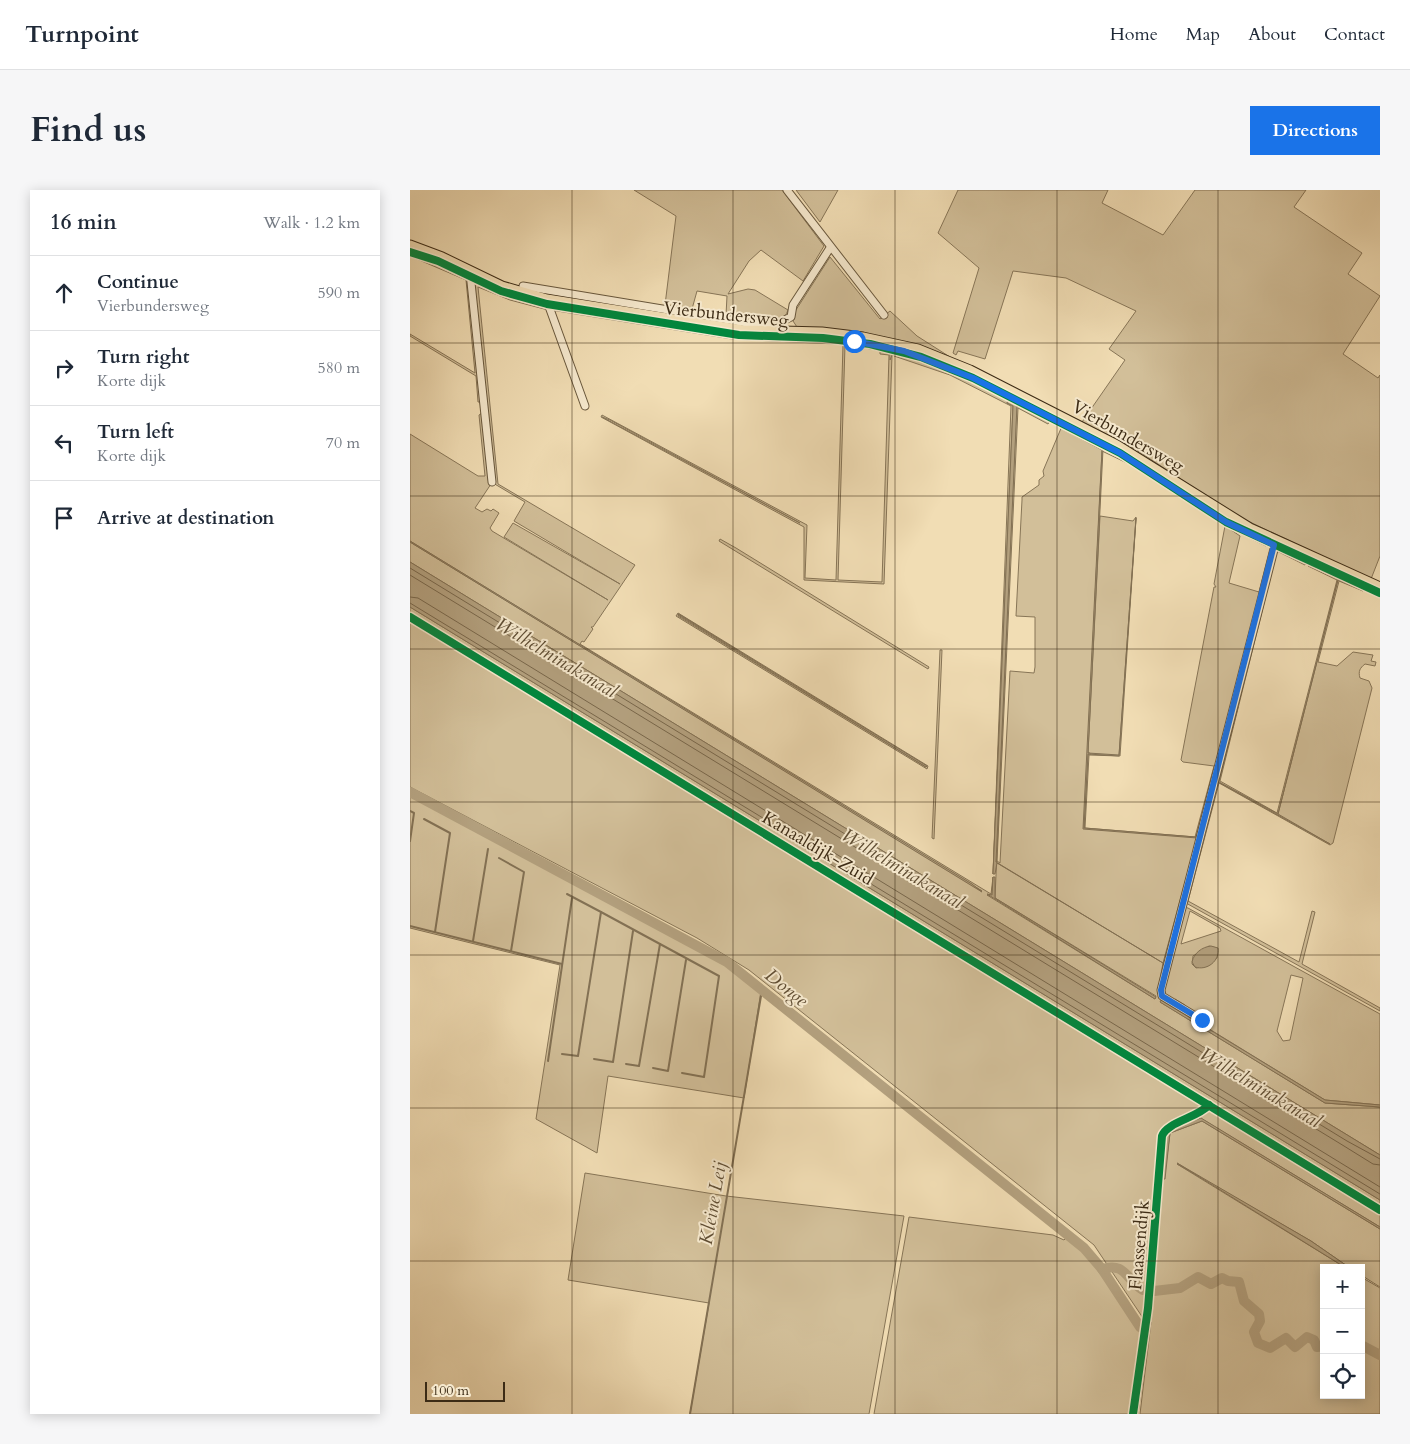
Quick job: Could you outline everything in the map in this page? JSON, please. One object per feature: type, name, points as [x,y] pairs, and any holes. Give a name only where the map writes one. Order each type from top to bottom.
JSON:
[{"type":"main road","name":"Vierbundersweg","points":[[410,246],[442,256],[470,274],[502,286],[547,298],[743,330],[822,332],[863,337],[918,349],[970,370],[1117,445],[1224,513],[1276,543],[1380,587]]},
{"type":"street","points":[[787,190],[830,248],[884,315]]},
{"type":"street","name":"Vierbundersweg","points":[[524,286],[547,298],[774,325],[789,319],[793,306],[830,248]]},
{"type":"street","name":"Vierbundersweg","points":[[410,252],[470,274]]},
{"type":"street","points":[[470,274],[492,482]]},
{"type":"street","points":[[547,298],[585,406]]},
{"type":"street","points":[[1202,1020],[1162,996],[1161,990],[1276,543]]},
{"type":"street","name":"Vierbundersweg","points":[[1276,543],[1380,593]]},
{"type":"street","name":"Flaassendijk","points":[[1133,1414],[1149,1307],[1162,1136],[1171,1125],[1196,1116],[1209,1105]]},
{"type":"shaded area","points":[[634,190],[782,190],[824,246],[803,281],[761,250],[749,261],[728,294],[748,289],[755,290],[788,310],[784,317],[778,320],[761,322],[726,315],[727,296],[697,291],[692,309],[665,305],[676,216]]},
{"type":"shaded area","points":[[796,190],[838,190],[820,222]]},
{"type":"shaded area","points":[[958,190],[1108,190],[1102,203],[1163,235],[1195,190],[1306,190],[1294,207],[1362,253],[1348,274],[1380,296],[1343,354],[1378,378],[1380,375],[1380,556],[1371,579],[1237,516],[1135,449],[1082,422],[1125,360],[1109,349],[1136,311],[1066,278],[1013,271],[985,359],[958,351],[956,355],[953,353],[979,268],[938,233]]},
{"type":"shaded area","points":[[410,256],[419,259],[424,258],[470,278],[480,402],[478,402],[476,376],[410,336],[410,334],[475,373],[466,280]]},
{"type":"shaded area","points":[[830,257],[880,319],[890,311],[917,336],[950,357],[912,344],[875,336],[797,327],[793,321],[794,313]]},
{"type":"shaded area","points":[[473,279],[512,297],[545,305],[548,310],[510,300],[478,287],[498,484],[635,565],[593,627],[591,627],[593,629],[584,642],[582,641],[580,644],[991,894],[993,877],[992,896],[987,895],[1155,999],[1156,996],[995,898],[1017,405],[1008,400],[1007,403],[1013,405],[993,874],[1011,406],[950,375],[894,356],[895,352],[924,361],[974,381],[1051,419],[1048,424],[1018,408],[997,861],[1000,863],[1010,671],[1034,673],[1035,667],[1035,617],[1016,616],[1022,497],[1039,485],[1039,480],[1044,476],[1043,471],[1062,426],[1127,458],[1127,463],[1102,451],[1084,829],[1088,754],[1091,754],[1088,752],[1100,516],[1133,521],[1136,517],[1136,519],[1120,756],[1089,755],[1085,828],[1195,837],[1214,766],[1183,762],[1181,760],[1214,587],[1216,587],[1214,584],[1225,526],[1153,479],[1156,477],[1231,526],[1266,543],[1266,546],[1227,527],[1240,536],[1229,583],[1259,592],[1270,548],[1272,549],[1160,993],[1161,996],[1200,1020],[1202,1018],[1175,999],[1173,1001],[1166,997],[1162,990],[1183,907],[1188,908],[1380,1014],[1380,1105],[1325,1100],[1162,1000],[1160,1002],[1325,1103],[1380,1107],[1380,1155],[410,562],[410,542],[982,891],[410,541],[410,434],[478,476],[485,476],[479,415],[482,413],[484,414],[491,484],[475,508],[482,512],[487,509],[491,511],[493,509],[499,513],[490,528],[492,531],[608,600],[504,537],[513,523],[620,584],[514,521],[525,502],[493,483]],"holes":[[[1190,911],[1220,928],[1221,931],[1181,944]],[[1209,946],[1217,948],[1217,958],[1208,966],[1196,968],[1192,964],[1193,956]],[[1291,975],[1303,978],[1290,1040],[1283,1041],[1277,1031]]]},
{"type":"shaded area","points":[[551,306],[771,338],[835,342],[836,344],[732,339],[551,310]]},
{"type":"shaded area","points":[[840,341],[890,351],[890,360],[892,355],[884,584],[804,580],[804,527],[601,417],[602,415],[807,525],[805,578],[836,580],[843,345],[839,344]],"holes":[[[845,345],[877,350],[880,351],[880,354],[889,355],[882,582],[838,580]],[[602,417],[610,420],[800,523]]]},
{"type":"shaded area","points":[[720,539],[929,667],[928,669],[719,541]]},
{"type":"shaded area","points":[[1275,547],[1307,562],[1305,565],[1277,551],[1220,781],[1277,813],[1337,580],[1308,566],[1310,563],[1363,587],[1363,591],[1339,581],[1318,662],[1337,666],[1353,652],[1373,655],[1371,661],[1376,662],[1375,666],[1365,664],[1359,673],[1360,678],[1369,681],[1372,688],[1333,843],[1330,845],[1219,783],[1188,901],[1299,962],[1312,911],[1315,912],[1302,964],[1380,1008],[1380,1011],[1186,903]]},
{"type":"shaded area","points":[[410,607],[1380,1200],[1380,1211],[1173,1084],[1205,1106],[1166,1126],[1145,1321],[1094,1245],[749,970],[697,938],[410,787],[410,620],[903,919],[410,617]]},
{"type":"shaded area","points":[[678,613],[928,766],[927,769],[676,616]],"holes":[[[679,614],[926,767],[678,616]]]},
{"type":"shaded area","points":[[940,650],[942,650],[934,839],[932,838]]},
{"type":"shaded area","points":[[410,794],[701,948],[739,971],[761,991],[744,1098],[608,1076],[597,1153],[536,1119],[560,965],[410,928]]},
{"type":"shaded area","points":[[1208,1107],[1380,1213],[1380,1227],[1202,1119],[1171,1129],[1167,1133],[1164,1179],[1170,1133],[1202,1121],[1380,1229],[1380,1287],[1365,1278],[1365,1264],[1344,1264],[1311,1241],[1177,1164],[1340,1264],[1320,1264],[1320,1399],[1365,1399],[1365,1279],[1380,1288],[1380,1414],[1140,1414],[1151,1322],[1138,1414],[1133,1414],[1150,1308],[1164,1133],[1173,1125]]},
{"type":"shaded area","points":[[585,1173],[726,1196],[904,1216],[869,1414],[690,1414],[709,1303],[568,1280]]},
{"type":"shaded area","points":[[909,1217],[1053,1235],[1064,1240],[1071,1233],[1099,1260],[1142,1325],[1130,1414],[874,1414]]},
{"type":"water","points":[[1008,400],[1017,405],[996,862],[1163,963],[997,863],[995,874],[993,874],[1013,406],[1007,403]]},
{"type":"water","points":[[1063,429],[1103,449],[1088,753],[1119,755],[1136,518],[1119,756],[1088,754],[1084,828],[1196,837],[1213,772],[1197,838],[1083,829],[1102,450]]},
{"type":"water","points":[[410,542],[972,884],[982,892]]},
{"type":"water","name":"Wilhelminakanaal","points":[[410,562],[1380,1155],[1380,1200],[410,607]]},
{"type":"water","points":[[1338,579],[1361,589],[1338,580],[1278,814]]},
{"type":"water","points":[[678,614],[927,766],[926,767]]},
{"type":"water","points":[[1238,707],[1219,782],[1330,844],[1218,782]]},
{"type":"water","points":[[1195,845],[1159,985],[1163,963]]},
{"type":"water","points":[[993,877],[995,877],[995,898],[1156,997],[1155,999],[987,894],[992,895]]},
{"type":"water","points":[[1211,946],[1218,948],[1215,961],[1204,968],[1195,967],[1192,962],[1197,953]]},
{"type":"water","points":[[1161,1000],[1325,1100],[1380,1105],[1380,1107],[1325,1103],[1160,1002]]},
{"type":"water","points":[[1201,1118],[1380,1227],[1380,1229],[1202,1121],[1170,1133],[1165,1179],[1163,1179],[1167,1132],[1172,1128]]},
{"type":"water","points":[[1177,1163],[1311,1241],[1344,1264],[1340,1264]]},
{"type":"waterway","name":"Donge","points":[[410,792],[727,962],[1084,1248],[1102,1269],[1140,1327]]},
{"type":"waterway","points":[[410,811],[414,813],[410,841]]},
{"type":"waterway","points":[[424,819],[450,833],[435,932]]},
{"type":"waterway","points":[[473,941],[488,849]]},
{"type":"waterway","points":[[499,858],[524,872],[511,951]]},
{"type":"waterway","points":[[562,1054],[578,1056],[601,912],[567,894]]},
{"type":"waterway","points":[[548,1061],[572,898]]},
{"type":"waterway","points":[[601,912],[719,976],[704,1077],[682,1073]]},
{"type":"waterway","points":[[410,926],[562,964]]},
{"type":"waterway","points":[[594,1059],[613,1062],[633,931]]},
{"type":"waterway","points":[[626,1064],[639,1066],[660,944]]},
{"type":"waterway","points":[[653,1068],[668,1071],[686,960]]},
{"type":"waterway","name":"Kleine Leij","points":[[690,1414],[761,996]]},
{"type":"waterway","name":"Donge","points":[[1102,1269],[1110,1267],[1121,1270],[1143,1290]]},
{"type":"waterway","name":"Donge","points":[[1154,1291],[1180,1288],[1198,1277],[1211,1284],[1222,1278],[1228,1281],[1239,1282],[1244,1301],[1259,1314],[1260,1321],[1254,1332],[1258,1343],[1270,1348],[1286,1338],[1295,1347],[1307,1337],[1314,1340],[1317,1347],[1320,1347]]},
{"type":"waterway","name":"Donge","points":[[1365,1347],[1380,1355]]},
{"type":"cycle path","points":[[410,252],[438,261],[501,291],[547,304],[739,335],[823,338],[870,344],[921,357],[973,378],[1120,453],[1226,522],[1380,593]]},
{"type":"cycle path","name":"Kanaaldijk-Zuid","points":[[410,617],[1380,1210]]},
{"type":"cycle path","points":[[1133,1414],[1148,1308],[1162,1136],[1165,1131],[1176,1123],[1209,1105]]},
{"type":"route","points":[[854,341],[904,351],[973,378],[1120,453],[1226,522],[1274,545],[1161,990],[1162,996],[1202,1020]]}]
